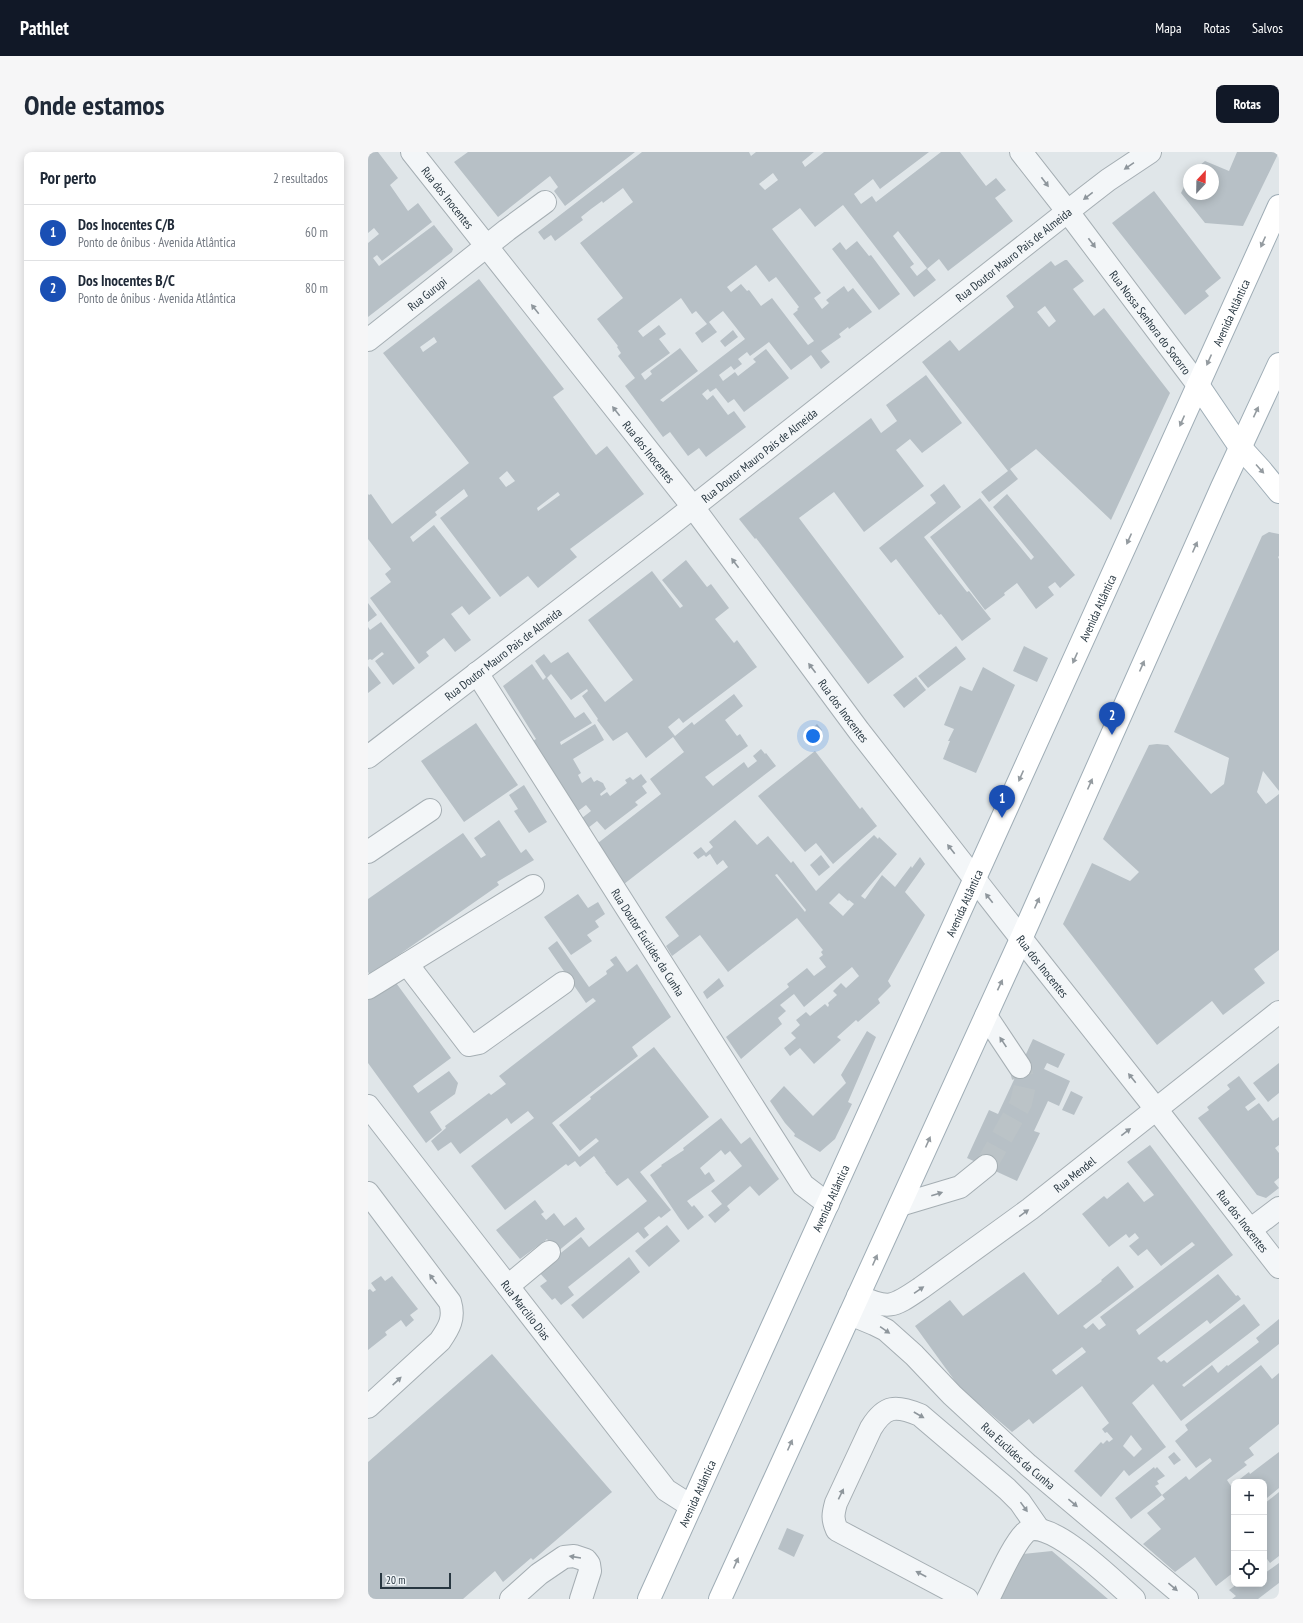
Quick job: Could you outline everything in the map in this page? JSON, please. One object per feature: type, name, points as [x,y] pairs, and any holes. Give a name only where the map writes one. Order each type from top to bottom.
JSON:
[{"type":"main road","name":"Avenida Atlântica","points":[[649,1599],[1279,206]]},
{"type":"main road","points":[[720,1599],[1021,939],[1240,447],[1279,364]]},
{"type":"main road","name":"Rua Nossa Senhora do Socorro","points":[[1198,385],[1240,447],[1262,470],[1279,492]]},
{"type":"street","name":"Rua dos Inocentes","points":[[412,152],[486,248],[693,507],[859,731],[1021,939],[1156,1108],[1279,1267]]},
{"type":"street","name":"Rua Nossa Senhora do Socorro","points":[[1021,152],[1198,385]]},
{"type":"street","name":"Rua Doutor Mauro Pais de Almeida","points":[[368,757],[693,507],[1108,180],[1150,152]]},
{"type":"street","name":"Rua Gurupi","points":[[368,340],[507,230],[545,202]]},
{"type":"street","name":"Rua Doutor Euclides da Cunha","points":[[477,673],[803,1185],[828,1204]]},
{"type":"street","points":[[368,852],[430,810]]},
{"type":"street","points":[[368,988],[533,886]]},
{"type":"street","points":[[407,964],[469,1045],[479,1043],[563,983]]},
{"type":"street","name":"Rua Mendel","points":[[854,1305],[883,1306],[904,1300],[1030,1209],[1279,1012]]},
{"type":"street","points":[[986,1016],[1020,1067]]},
{"type":"street","name":"Rua Marcilio Dias","points":[[368,1106],[666,1490],[691,1506]]},
{"type":"street","points":[[900,1205],[960,1187],[986,1166]]},
{"type":"street","points":[[368,1193],[450,1302],[453,1310],[449,1328],[440,1341],[368,1407]]},
{"type":"street","points":[[1250,1230],[1279,1208]]},
{"type":"street","points":[[508,1286],[549,1252]]},
{"type":"street","name":"Rua Euclides da Cunha","points":[[854,1305],[874,1324],[886,1330],[914,1355],[952,1395],[1028,1465],[1187,1599]]},
{"type":"street","points":[[967,1599],[837,1530],[834,1523],[832,1516],[836,1503],[870,1428],[878,1417],[888,1410],[905,1408],[920,1415],[1007,1489],[1020,1502],[1038,1528],[1065,1540],[1134,1599]]},
{"type":"street","points":[[988,1599],[1026,1531],[1038,1528]]},
{"type":"street","points":[[511,1599],[539,1574],[564,1557],[574,1556],[586,1560],[589,1564],[590,1571],[581,1599]]},
{"type":"building","points":[[368,152],[378,152],[398,178],[390,185],[408,211],[418,203],[432,222],[382,261],[377,255],[373,258],[379,266],[434,225],[453,249],[452,252],[368,317],[368,243],[379,234],[374,228],[368,233]]},
{"type":"building","points":[[468,152],[635,152],[565,206],[554,191],[558,187],[550,176],[498,217],[454,162]]},
{"type":"building","points":[[642,152],[749,152],[751,156],[756,152],[814,152],[802,162],[805,167],[824,152],[929,152],[880,189],[873,179],[854,194],[861,204],[872,196],[876,202],[941,152],[960,152],[986,186],[996,178],[1006,190],[995,198],[1013,221],[948,271],[939,259],[927,269],[936,280],[914,297],[843,205],[815,227],[800,208],[772,229],[821,293],[814,298],[822,309],[829,303],[826,300],[844,286],[848,292],[853,288],[872,312],[849,329],[848,327],[839,334],[841,337],[821,351],[830,362],[821,369],[811,355],[791,370],[769,342],[750,356],[747,352],[738,359],[742,364],[734,370],[731,366],[719,375],[723,381],[735,372],[738,376],[756,362],[753,359],[766,349],[789,378],[744,412],[734,399],[728,403],[716,388],[710,392],[708,389],[702,394],[707,400],[713,395],[728,415],[734,411],[746,427],[706,457],[699,448],[688,456],[670,432],[663,437],[625,386],[635,378],[618,356],[621,353],[617,347],[618,346],[597,319],[623,298],[580,243],[633,202],[623,188],[603,203],[602,201],[591,209],[581,217],[583,220],[555,241],[551,235],[544,240],[538,232]],"holes":[[[773,173],[778,180],[765,190],[759,184]],[[898,231],[927,268],[917,276],[910,267],[914,264],[893,236]],[[756,265],[769,282],[776,277],[799,307],[793,314],[814,341],[808,345],[772,298],[761,306],[749,290],[747,291],[741,284],[731,292],[727,287]],[[681,298],[692,314],[696,311],[707,324],[695,333],[702,343],[717,332],[709,322],[723,311],[745,339],[663,402],[660,400],[698,371],[680,348],[650,371],[652,374],[645,380],[641,374],[670,353],[659,339],[666,334],[659,325],[643,337],[638,331]]]},
{"type":"building","points":[[1237,152],[1279,152],[1243,226],[1205,223],[1187,200],[1219,200],[1219,167],[1229,171]]},
{"type":"building","points":[[1205,161],[1212,164],[1201,164]]},
{"type":"building","points":[[1154,191],[1221,278],[1205,291],[1209,296],[1185,315],[1112,223]]},
{"type":"building","points":[[857,241],[869,256],[871,255],[900,294],[879,310],[832,249],[840,242],[846,250]]},
{"type":"building","points":[[1067,260],[1084,281],[1073,289],[1094,316],[1104,308],[1170,393],[1111,520],[1036,449],[1010,469],[1018,479],[989,502],[981,492],[1008,471],[922,362],[950,340],[959,351],[1014,307],[1006,296],[1051,261],[1055,266]],"holes":[[[1045,306],[1056,321],[1049,327],[1037,312]]]},
{"type":"building","points":[[479,279],[564,389],[553,397],[596,455],[607,446],[644,494],[570,549],[577,557],[538,588],[528,576],[500,597],[440,518],[468,496],[464,489],[435,512],[437,515],[410,537],[413,542],[434,525],[491,598],[469,615],[462,606],[451,614],[471,640],[455,652],[444,638],[426,652],[429,656],[419,664],[370,598],[391,582],[385,574],[391,569],[368,539],[368,494],[371,494],[392,524],[469,463],[383,353]],"holes":[[[434,337],[437,342],[423,352],[420,347]],[[507,471],[515,481],[506,487],[499,478]],[[558,492],[560,495],[538,511],[537,508]]]},
{"type":"building","points":[[733,330],[738,337],[725,347],[720,341]]},
{"type":"building","points":[[926,375],[962,423],[922,453],[910,439],[896,450],[924,486],[864,532],[834,492],[799,518],[904,657],[868,684],[756,538],[755,539],[739,519],[871,418],[881,433],[897,421],[886,405]]},
{"type":"building","points":[[944,484],[961,507],[924,537],[967,592],[969,591],[991,619],[962,641],[941,614],[939,615],[896,559],[891,563],[879,548],[936,503],[930,495]]},
{"type":"building","points":[[1007,494],[1075,575],[1060,588],[1055,582],[1048,587],[1054,595],[1036,609],[1017,583],[1004,593],[1005,595],[985,610],[930,537],[980,498],[1031,560],[1034,557],[993,507]]},
{"type":"building","points":[[1269,532],[1279,534],[1279,791],[1263,771],[1257,792],[1266,804],[1279,794],[1279,950],[1254,969],[1265,983],[1223,1015],[1212,1001],[1157,1045],[1063,924],[1092,863],[1130,881],[1139,872],[1103,839],[1149,745],[1168,745],[1211,794],[1224,784],[1229,758],[1174,732],[1262,536]]},
{"type":"building","points":[[686,560],[707,587],[711,584],[729,608],[715,619],[734,643],[737,640],[757,667],[683,723],[679,718],[668,727],[675,736],[692,722],[694,725],[734,694],[743,706],[725,720],[737,736],[740,734],[748,746],[705,777],[713,786],[744,762],[748,768],[757,761],[753,756],[761,749],[776,766],[624,884],[598,843],[661,794],[650,779],[684,752],[673,737],[646,758],[627,732],[613,741],[597,720],[598,719],[582,696],[588,691],[587,689],[571,700],[551,674],[547,678],[575,718],[584,712],[592,723],[560,742],[561,745],[595,724],[604,740],[573,759],[581,773],[578,775],[582,783],[591,777],[594,782],[597,780],[603,783],[606,789],[600,794],[601,796],[607,792],[610,796],[627,783],[625,780],[630,777],[633,780],[641,774],[647,782],[642,786],[647,793],[635,802],[638,805],[605,830],[597,821],[588,828],[582,818],[591,811],[586,805],[578,811],[533,741],[536,739],[503,686],[532,664],[543,680],[546,677],[535,661],[544,654],[551,663],[568,652],[605,702],[633,680],[588,620],[652,571],[680,608],[683,606],[662,580]]},
{"type":"building","points":[[368,603],[377,615],[368,622]]},
{"type":"building","points":[[381,622],[415,668],[393,685],[375,661],[384,654],[382,652],[372,660],[368,660],[368,627],[370,630]]},
{"type":"building","points":[[956,646],[966,659],[928,688],[918,676]]},
{"type":"building","points":[[1024,646],[1048,658],[1037,682],[1013,671]]},
{"type":"building","points":[[368,666],[381,683],[368,693]]},
{"type":"building","points":[[983,667],[1015,685],[976,773],[943,759],[950,741],[948,741],[954,729],[944,725],[960,686],[972,691]]},
{"type":"building","points":[[916,677],[926,690],[904,708],[893,695]]},
{"type":"building","points":[[476,723],[518,785],[464,822],[421,761]]},
{"type":"building","points":[[817,724],[822,730],[816,735],[812,729]]},
{"type":"building","points":[[815,751],[860,809],[862,807],[877,826],[833,864],[816,843],[805,852],[758,796]]},
{"type":"building","points":[[524,785],[547,822],[529,833],[514,811],[518,809],[509,795]]},
{"type":"building","points":[[499,820],[521,853],[526,849],[534,860],[497,882],[499,885],[370,975],[368,972],[368,899],[463,833],[481,858],[486,855],[474,838]]},
{"type":"building","points":[[735,820],[757,845],[768,836],[791,863],[793,861],[816,891],[874,835],[878,839],[879,837],[897,854],[861,896],[865,899],[882,875],[895,887],[920,857],[925,864],[905,892],[925,915],[888,981],[891,986],[878,999],[880,1003],[858,1022],[856,1020],[837,1037],[841,1040],[814,1064],[800,1048],[790,1056],[784,1048],[796,1038],[791,1033],[800,1025],[796,1020],[806,1012],[810,1016],[825,1004],[828,1007],[828,1003],[837,995],[833,991],[841,983],[846,988],[859,976],[852,967],[804,1007],[794,994],[780,1005],[786,1011],[778,1018],[782,1024],[741,1059],[726,1037],[789,987],[787,984],[807,968],[814,976],[826,967],[819,958],[823,955],[821,952],[823,950],[797,918],[728,972],[700,935],[672,956],[666,946],[679,936],[665,917],[728,867],[723,860],[717,865],[710,854],[706,857],[704,855],[698,859],[693,853],[701,847],[706,853],[713,847],[709,842]],"holes":[[[777,874],[806,910],[805,912],[775,875]],[[839,893],[854,904],[843,916],[829,903]]]},
{"type":"building","points":[[821,855],[830,867],[819,876],[810,865]]},
{"type":"building","points":[[578,894],[588,908],[598,902],[605,914],[595,921],[599,927],[587,935],[592,941],[571,955],[544,917]]},
{"type":"building","points":[[557,941],[589,987],[607,974],[606,971],[614,965],[610,960],[616,956],[627,972],[637,964],[671,1017],[632,1047],[638,1056],[552,1123],[579,1157],[599,1141],[596,1138],[580,1151],[559,1125],[591,1099],[590,1097],[654,1047],[709,1117],[640,1172],[671,1210],[661,1218],[659,1216],[644,1228],[649,1235],[644,1239],[638,1232],[568,1287],[574,1295],[561,1305],[555,1298],[552,1300],[540,1286],[547,1281],[538,1271],[581,1237],[589,1247],[647,1201],[628,1178],[617,1186],[594,1156],[580,1167],[575,1161],[568,1166],[566,1164],[505,1210],[471,1166],[534,1118],[528,1111],[511,1124],[507,1118],[460,1154],[451,1142],[438,1151],[431,1141],[446,1128],[445,1126],[489,1093],[491,1095],[506,1084],[499,1076],[596,1001],[593,998],[586,1003],[548,948]]},
{"type":"building","points":[[391,976],[451,1058],[413,1086],[418,1093],[449,1071],[458,1083],[455,1094],[430,1112],[442,1130],[426,1143],[368,1063],[368,992]]},
{"type":"building","points":[[719,978],[724,986],[707,999],[703,992]]},
{"type":"building","points":[[867,1031],[876,1037],[848,1102],[852,1104],[835,1139],[820,1152],[794,1136],[795,1134],[785,1123],[770,1101],[784,1086],[813,1116],[846,1083],[841,1075]]},
{"type":"building","points":[[1033,1039],[1065,1054],[1058,1068],[1047,1063],[1044,1069],[1070,1081],[1059,1106],[1048,1101],[1034,1131],[1040,1133],[1017,1181],[967,1158],[989,1110],[998,1114]]},
{"type":"building","points":[[1279,1063],[1279,1093],[1268,1102],[1253,1083]]},
{"type":"building","points":[[1239,1076],[1256,1099],[1245,1107],[1248,1111],[1259,1103],[1273,1121],[1279,1117],[1279,1145],[1275,1148],[1279,1153],[1279,1178],[1274,1182],[1279,1188],[1266,1198],[1257,1195],[1198,1118],[1209,1110],[1207,1107],[1230,1089],[1227,1085]]},
{"type":"building","points":[[1071,1091],[1083,1097],[1074,1115],[1062,1110]]},
{"type":"building","points":[[721,1118],[741,1144],[750,1137],[779,1179],[759,1196],[750,1186],[727,1206],[730,1210],[715,1223],[708,1215],[722,1204],[711,1191],[742,1166],[730,1151],[725,1155],[721,1150],[700,1168],[705,1175],[709,1172],[715,1181],[687,1201],[692,1207],[694,1205],[704,1217],[688,1230],[650,1175],[662,1166],[661,1165],[684,1150],[683,1148]]},
{"type":"building","points":[[1150,1145],[1233,1255],[1136,1330],[1139,1335],[1218,1274],[1236,1296],[1238,1295],[1241,1299],[1210,1324],[1207,1320],[1157,1358],[1161,1362],[1164,1360],[1167,1363],[1244,1304],[1260,1325],[1182,1385],[1184,1387],[1212,1365],[1218,1373],[1259,1342],[1256,1338],[1279,1319],[1279,1344],[1181,1421],[1153,1384],[1132,1403],[1166,1447],[1129,1476],[1124,1470],[1101,1497],[1074,1471],[1101,1442],[1103,1444],[1107,1440],[1109,1442],[1113,1439],[1102,1429],[1109,1423],[1082,1386],[1033,1424],[1029,1419],[1012,1432],[960,1388],[915,1326],[950,1300],[963,1316],[1024,1272],[1058,1315],[1102,1281],[1101,1280],[1118,1266],[1134,1287],[1083,1326],[1086,1329],[1093,1323],[1099,1330],[1106,1325],[1100,1317],[1195,1245],[1192,1242],[1161,1266],[1147,1249],[1138,1256],[1129,1246],[1139,1238],[1135,1233],[1129,1238],[1126,1234],[1109,1247],[1082,1214],[1104,1196],[1107,1199],[1128,1182],[1144,1202],[1154,1195],[1127,1162]],"holes":[[[1082,1347],[1086,1352],[1056,1375],[1052,1370]],[[1131,1435],[1142,1449],[1134,1457],[1123,1446]]]},
{"type":"building","points":[[535,1200],[544,1212],[541,1214],[546,1220],[554,1213],[564,1226],[576,1217],[585,1229],[557,1252],[547,1239],[520,1259],[496,1230]]},
{"type":"building","points":[[667,1225],[680,1241],[649,1267],[635,1251]]},
{"type":"building","points":[[629,1257],[640,1272],[583,1319],[571,1305]]},
{"type":"building","points":[[381,1276],[385,1281],[392,1276],[418,1309],[410,1315],[414,1320],[406,1327],[401,1320],[385,1332],[387,1335],[368,1350],[368,1290],[370,1289],[373,1292],[376,1290],[371,1283]]},
{"type":"building","points":[[492,1354],[612,1492],[533,1560],[531,1558],[503,1582],[495,1571],[463,1599],[368,1599],[368,1462]]},
{"type":"building","points":[[1261,1365],[1272,1379],[1279,1373],[1279,1424],[1249,1448],[1254,1455],[1244,1462],[1247,1465],[1227,1480],[1231,1486],[1231,1574],[1216,1586],[1195,1557],[1175,1572],[1143,1544],[1161,1529],[1147,1513],[1165,1499],[1162,1495],[1186,1476],[1189,1480],[1212,1461],[1210,1458],[1196,1468],[1175,1441],[1188,1430],[1185,1425]]},
{"type":"building","points":[[1174,1452],[1181,1460],[1174,1465],[1168,1457]]},
{"type":"building","points":[[1279,1452],[1279,1488],[1267,1498],[1267,1479],[1240,1479],[1249,1472],[1250,1474]]},
{"type":"building","points":[[1154,1467],[1155,1469],[1157,1467],[1165,1476],[1157,1481],[1159,1484],[1155,1486],[1162,1495],[1131,1519],[1115,1498]]},
{"type":"building","points":[[1279,1492],[1279,1556],[1270,1563],[1267,1559],[1267,1502]]},
{"type":"building","points":[[787,1528],[804,1535],[794,1557],[778,1549]]},
{"type":"building","points":[[1052,1551],[1108,1599],[1000,1599],[1023,1554]]},
{"type":"building","points":[[1279,1563],[1279,1583],[1258,1599],[1232,1599],[1236,1596],[1229,1590],[1233,1587],[1267,1587],[1267,1572]]},
{"type":"tunnel","points":[[986,1166],[1021,1103],[1025,1085],[1020,1067]]},
{"type":"place","name":"Dos Inocentes B/C","points":[[1112,735]]},
{"type":"place","name":"Dos Inocentes C/B","points":[[1002,818]]}]
